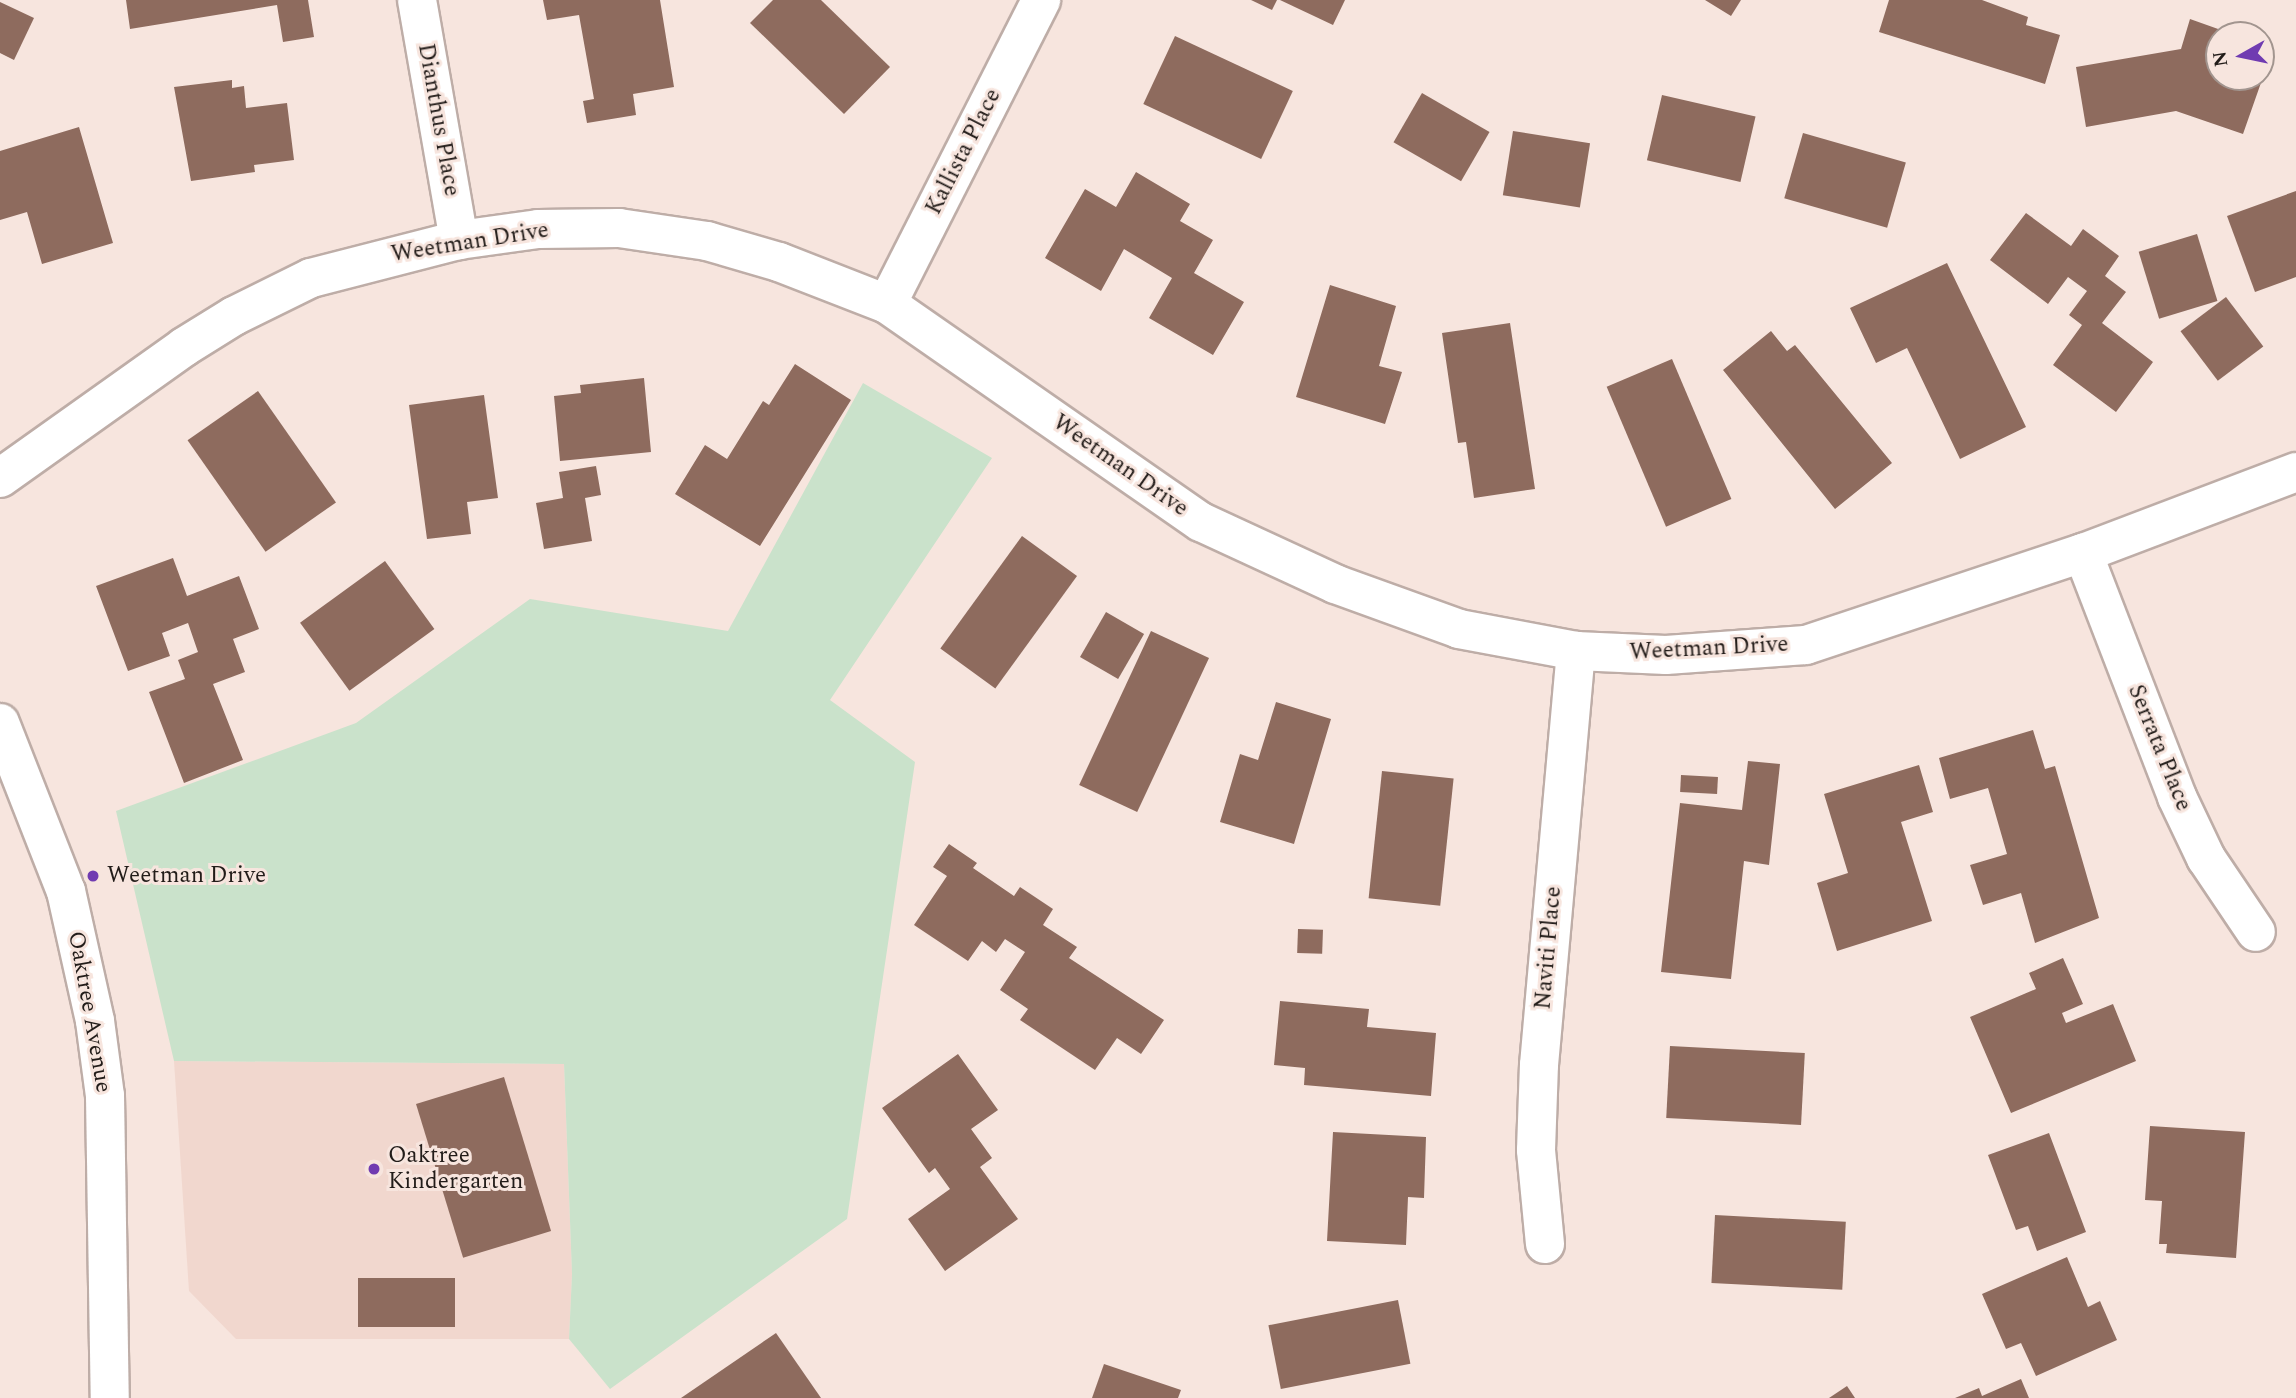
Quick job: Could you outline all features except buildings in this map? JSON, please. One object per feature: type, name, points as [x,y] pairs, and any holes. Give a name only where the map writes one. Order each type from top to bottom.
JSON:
[{"type":"street","name":"Dianthus Place","points":[[416,0],[459,240]]},
{"type":"street","name":"Kallista Place","points":[[887,304],[1041,0]]},
{"type":"street","name":"Weetman Drive","points":[[0,478],[234,316],[311,278],[459,240],[538,229],[619,228],[706,241],[779,262],[887,304],[1200,522],[1335,583],[1459,629],[1576,651],[1666,656],[1807,645],[2083,553],[2296,472]]},
{"type":"street","name":"Serrata Place","points":[[2083,553],[2177,797],[2206,858],[2256,932]]},
{"type":"street","name":"Naviti Place","points":[[1545,1244],[1536,1150],[1539,1065],[1576,651]]},
{"type":"street","name":"Oaktree Avenue","points":[[0,723],[66,891],[95,1021],[105,1096],[110,1398]]},
{"type":"shaded area","name":"Oaktree Kindergarten","points":[[174,1061],[564,1064],[572,1274],[569,1339],[236,1339],[189,1291]]},
{"type":"green space","points":[[863,383],[992,458],[830,700],[915,762],[847,1219],[610,1389],[569,1339],[572,1274],[564,1064],[174,1061],[116,811],[356,723],[530,599],[728,631]]},
{"type":"place","name":"Weetman Drive","points":[[93,876]]},
{"type":"place","name":"Oaktree Kindergarten","points":[[374,1169]]}]
